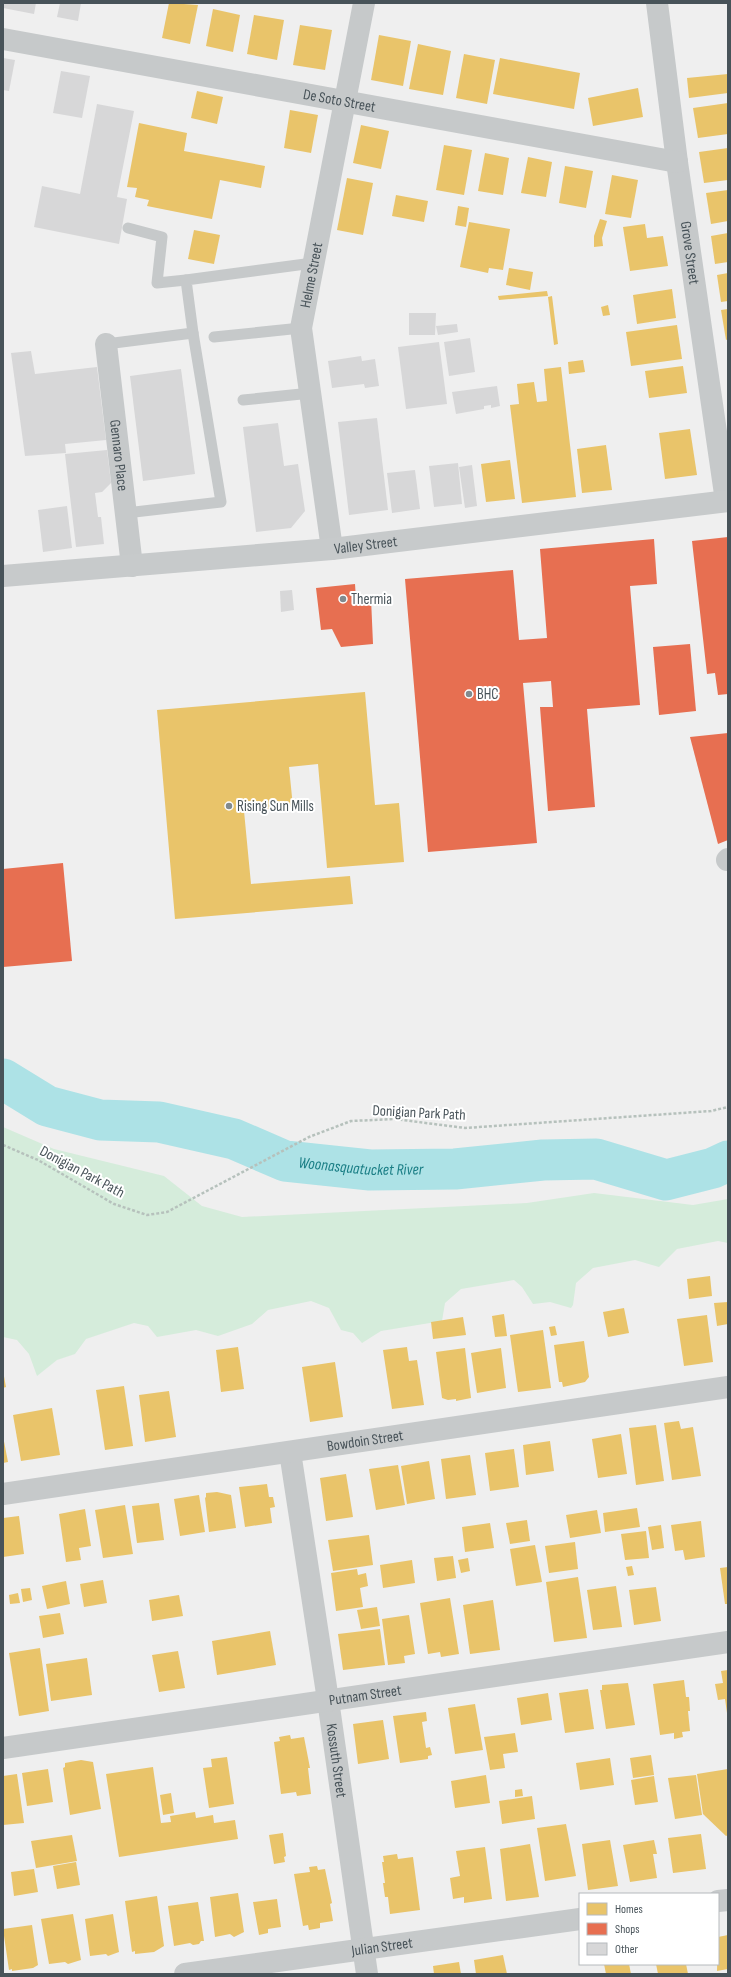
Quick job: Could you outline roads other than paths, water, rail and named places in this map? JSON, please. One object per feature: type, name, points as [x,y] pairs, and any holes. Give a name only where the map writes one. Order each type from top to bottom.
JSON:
[{"type":"main road","name":"Valley Street","points":[[3,576],[332,549],[727,501]]},
{"type":"street","name":"Helme Street","points":[[332,549],[301,328],[364,3]]},
{"type":"street","name":"Grove Street","points":[[657,3],[677,162],[727,501]]},
{"type":"street","name":"De Soto Street","points":[[3,39],[344,100],[677,162]]},
{"type":"street","name":"Gennaro Place","points":[[106,344],[132,566]]},
{"type":"street","name":"Bowdoin Street","points":[[3,1494],[728,1387]]},
{"type":"street","name":"Kossuth Street","points":[[290,1452],[368,1974]]},
{"type":"street","name":"Putnam Street","points":[[3,1748],[728,1642]]},
{"type":"street","name":"Julian Street","points":[[185,1974],[363,1948],[579,1919]]},
{"type":"lane","points":[[128,228],[162,236],[157,283],[313,263]]},
{"type":"lane","points":[[126,513],[221,502],[193,333],[186,280]]},
{"type":"lane","points":[[214,337],[301,328]]},
{"type":"lane","points":[[106,344],[193,333]]},
{"type":"lane","points":[[243,400],[311,393]]},
{"type":"waterway","name":"Woonasquatucket River","points":[[3,1079],[47,1106],[100,1120],[159,1122],[234,1139],[285,1161],[370,1170],[455,1169],[543,1160],[596,1159],[666,1180],[713,1168],[728,1161]]},
{"type":"place","name":"Thermia","points":[[343,599]]},
{"type":"place","name":"BHC","points":[[469,694]]},
{"type":"place","name":"Rising Sun Mills","points":[[229,806]]}]
